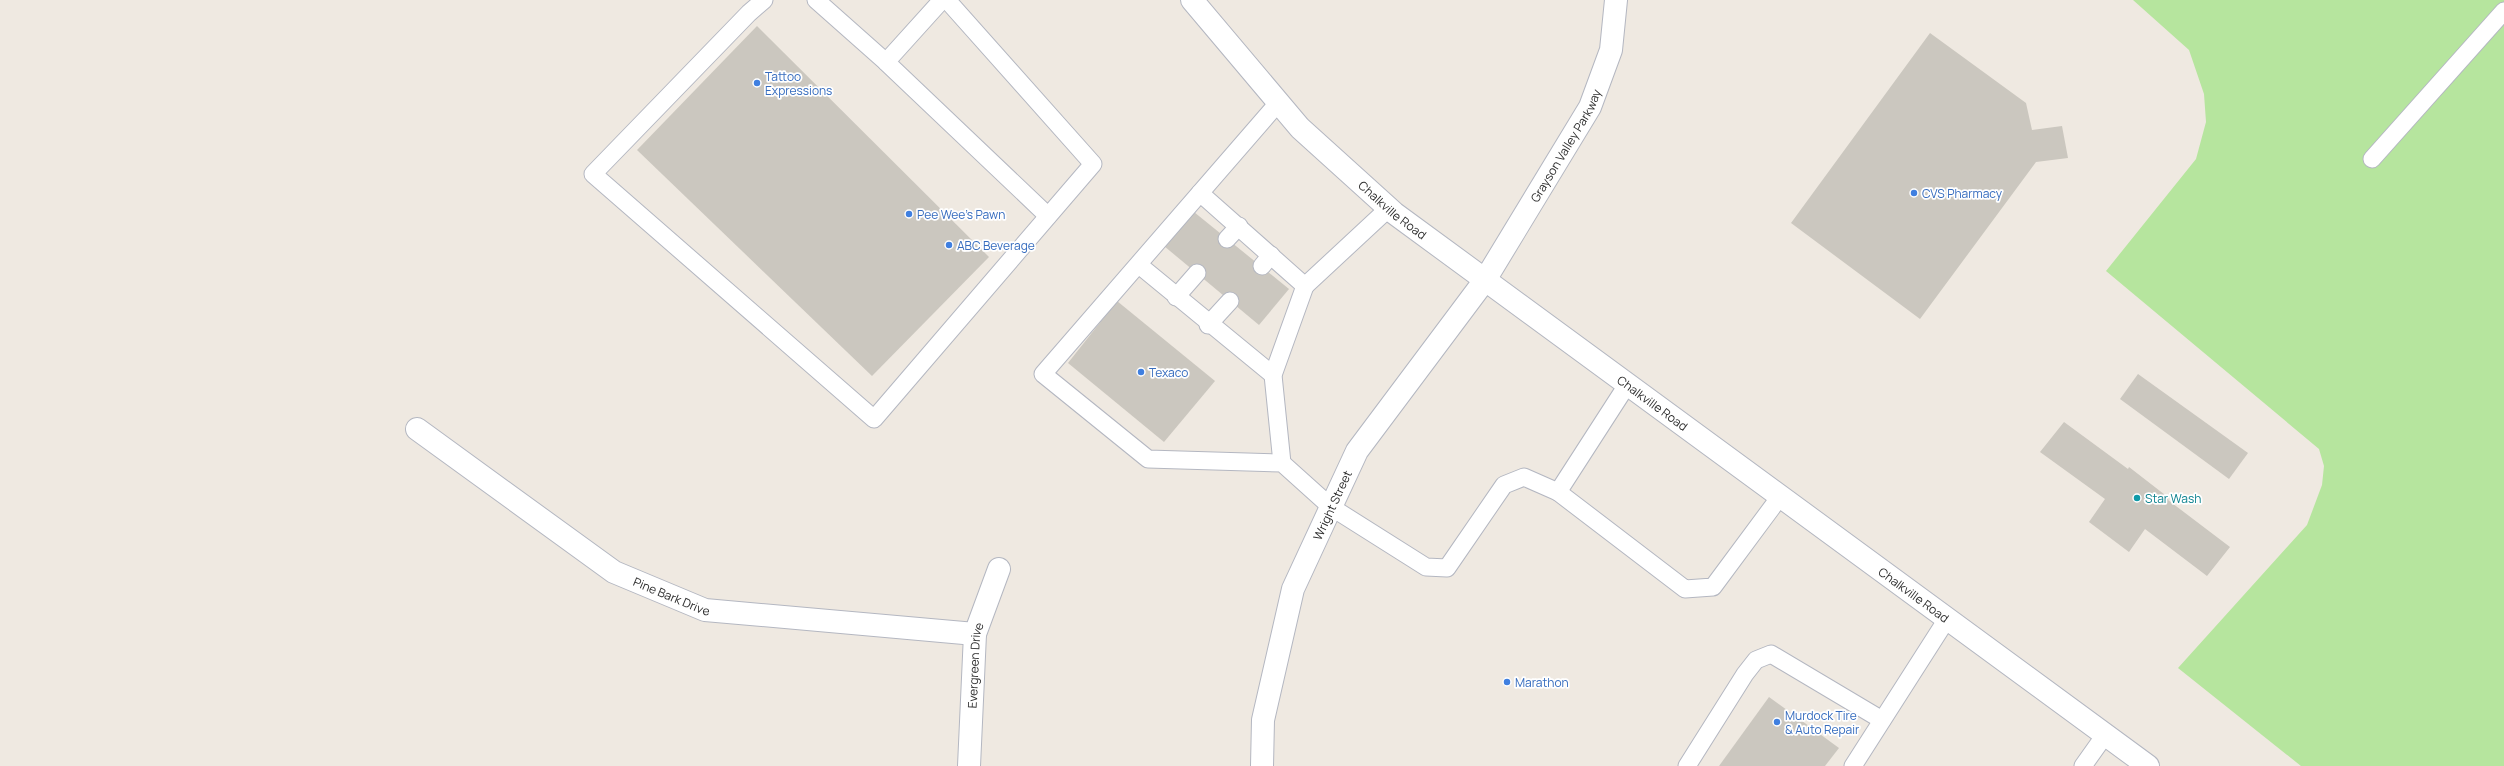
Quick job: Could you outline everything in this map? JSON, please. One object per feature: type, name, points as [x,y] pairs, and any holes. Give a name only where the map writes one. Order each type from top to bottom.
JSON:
[{"type":"street","name":"Chalkville Road","points":[[1192,0],[1278,104],[1300,128],[1389,208],[1779,498],[2148,766]]},
{"type":"street","name":"Grayson Valley Parkway","points":[[1485,280],[1590,108],[1611,50],[1616,0]]},
{"type":"street","name":"Wright Street","points":[[1262,766],[1263,720],[1293,589],[1357,451],[1485,280]]},
{"type":"street","name":"Pine Bark Drive","points":[[416,429],[614,572],[705,610],[975,634]]},
{"type":"street","name":"Evergreen Drive","points":[[970,766],[975,634],[999,569]]},
{"type":"lane","points":[[764,0],[748,13],[593,174],[874,419],[1093,164],[947,0]]},
{"type":"lane","points":[[816,0],[886,62],[1048,216]]},
{"type":"lane","points":[[886,62],[942,0]]},
{"type":"lane","points":[[2372,159],[2504,11]]},
{"type":"lane","points":[[1278,104],[1200,193],[1140,265],[1043,374],[1148,459],[1282,463],[1331,507],[1426,567],[1447,568],[1504,485],[1524,477],[1558,492],[1685,589],[1713,587],[1779,498]]},
{"type":"lane","points":[[1200,193],[1233,233],[1266,261],[1304,286]]},
{"type":"lane","points":[[1282,463],[1273,375],[1304,286],[1389,208]]},
{"type":"lane","points":[[1140,265],[1208,325],[1273,375]]},
{"type":"lane","points":[[1176,297],[1197,273]]},
{"type":"lane","points":[[1208,325],[1230,301]]},
{"type":"lane","points":[[1558,492],[1627,385]]},
{"type":"lane","points":[[1853,766],[1947,620]]},
{"type":"lane","points":[[1687,766],[1745,674],[1756,660],[1771,654],[1882,720]]},
{"type":"lane","points":[[2083,766],[2106,735]]},
{"type":"green space","points":[[2133,0],[2504,0],[2504,766],[2301,766],[2178,668],[2307,525],[2322,485],[2324,466],[2319,449],[2106,271],[2196,159],[2206,122],[2204,94],[2189,50]]},
{"type":"building","points":[[757,26],[989,257],[872,376],[637,150]]},
{"type":"building","name":"CVS Pharmacy","points":[[1930,33],[2026,103],[2032,130],[2062,126],[2068,158],[2036,162],[1920,319],[1791,223]]},
{"type":"building","points":[[1194,212],[1289,289],[1259,325],[1164,246]]},
{"type":"building","name":"Texaco","points":[[1117,301],[1215,381],[1164,442],[1068,363]]},
{"type":"building","points":[[2138,374],[2248,453],[2229,479],[2120,399]]},
{"type":"building","name":"Star Wash","points":[[2064,422],[2128,469],[2129,467],[2169,498],[2168,500],[2230,547],[2207,576],[2145,529],[2129,552],[2089,522],[2105,499],[2040,452]]},
{"type":"building","name":"Murdock Tire & Auto Repair","points":[[1769,697],[1839,748],[1825,766],[1719,766]]},
{"type":"place","name":"Tattoo Expressions","points":[[757,83]]},
{"type":"place","name":"CVS Pharmacy","points":[[1914,193]]},
{"type":"place","name":"Pee Wee's Pawn","points":[[909,214]]},
{"type":"place","name":"ABC Beverage","points":[[949,245]]},
{"type":"place","name":"Texaco","points":[[1141,372]]},
{"type":"place","name":"Star Wash","points":[[2137,498]]},
{"type":"place","name":"Marathon","points":[[1507,682]]},
{"type":"place","name":"Murdock Tire & Auto Repair","points":[[1777,722]]}]
